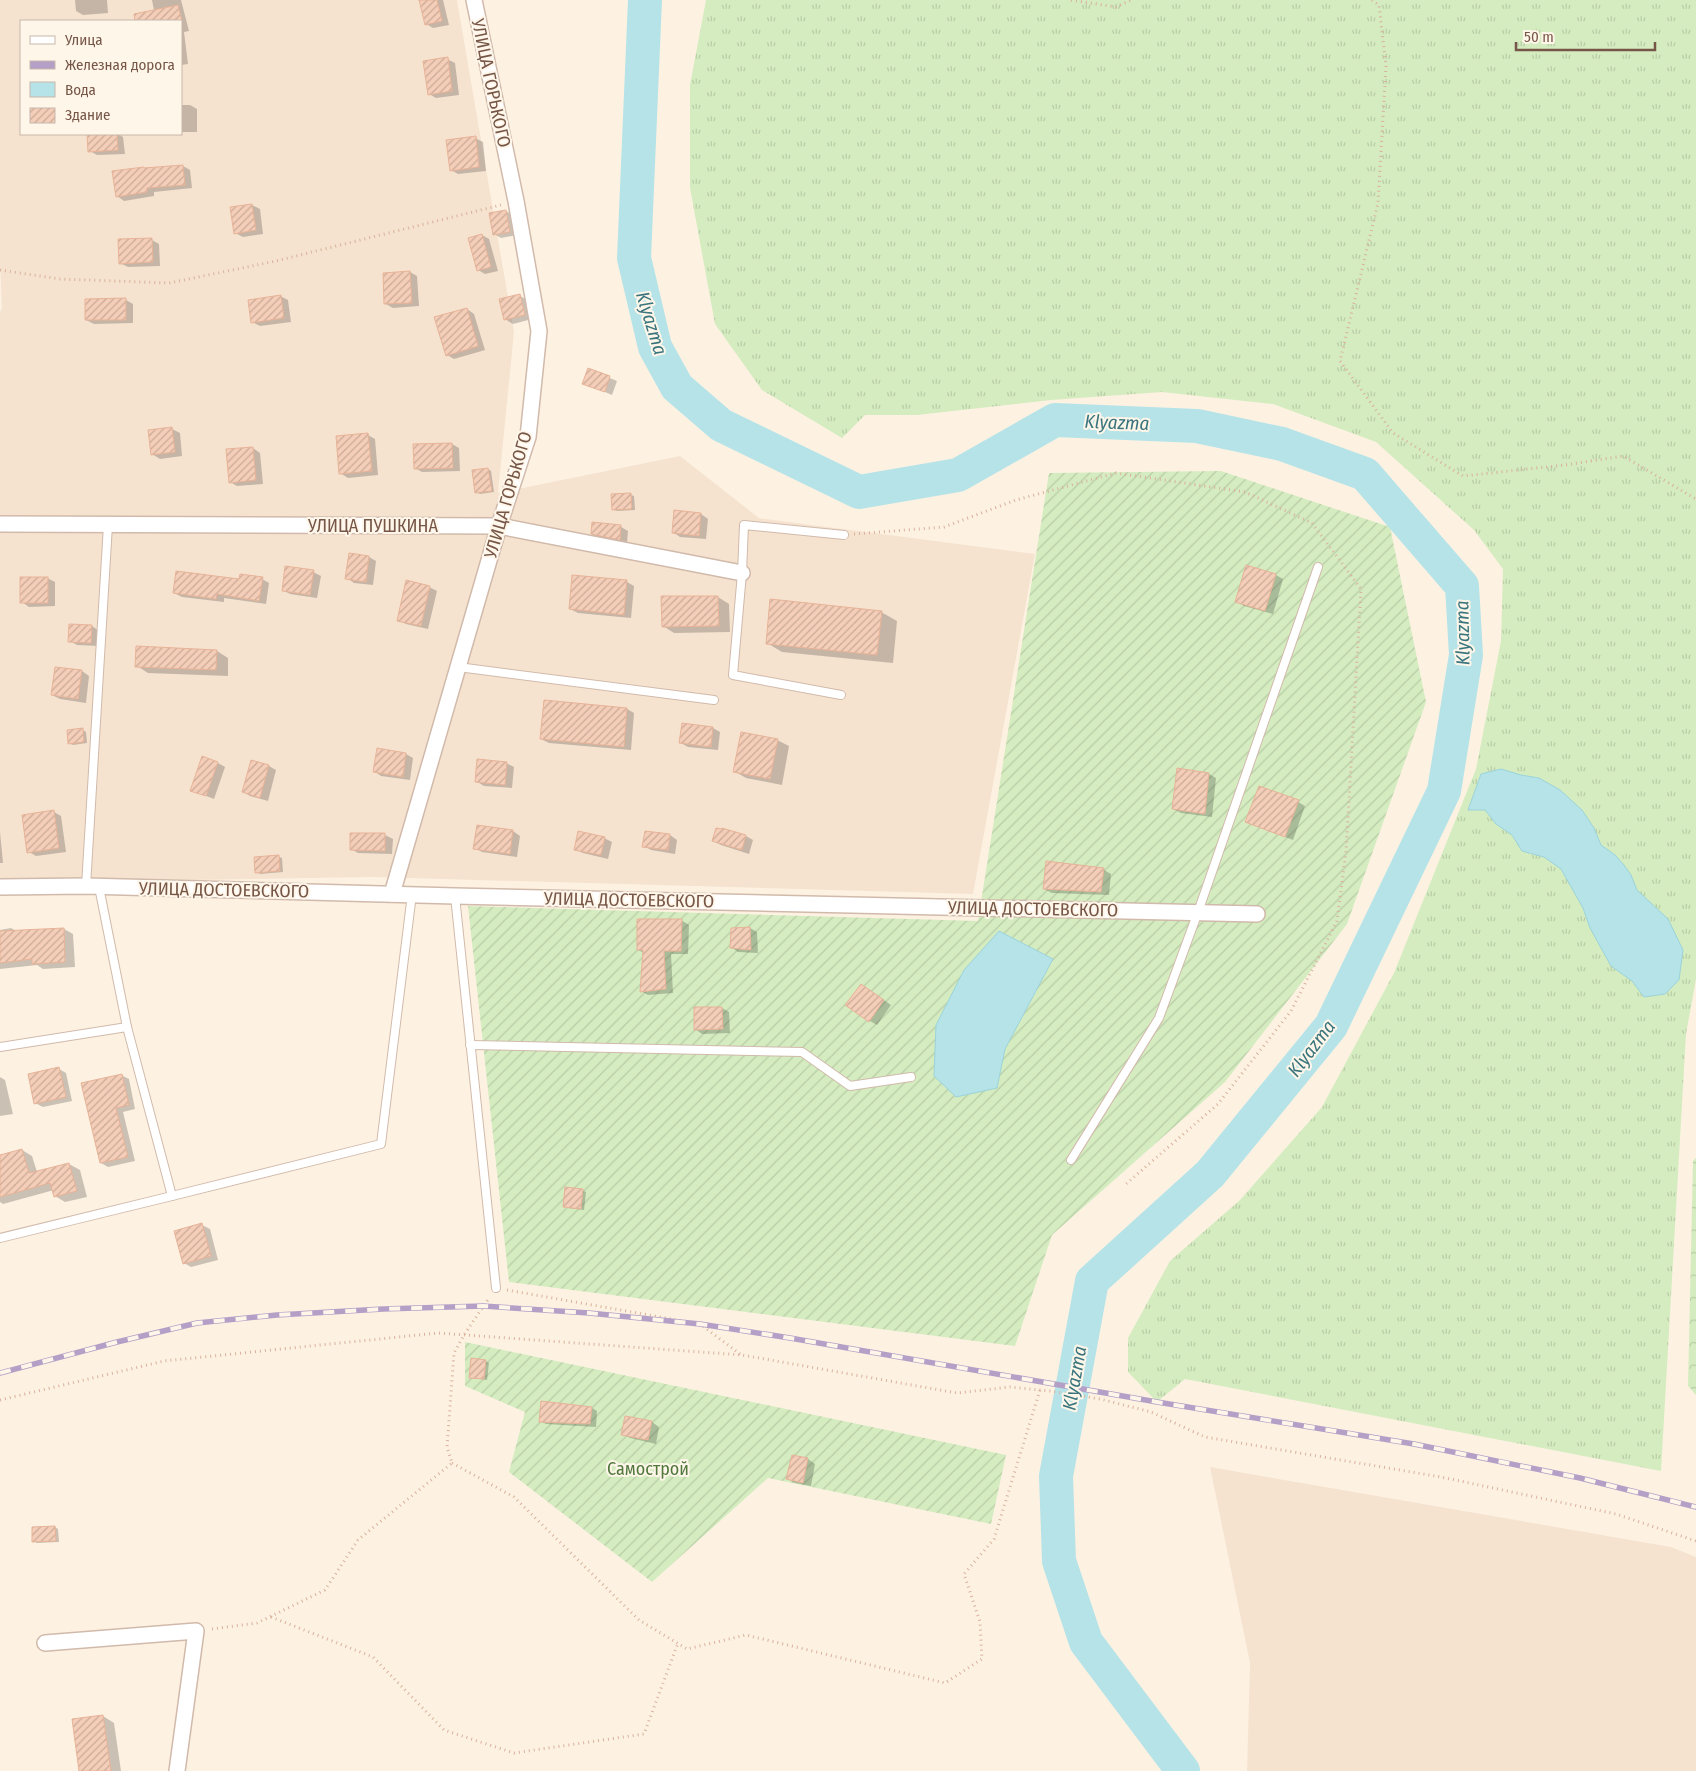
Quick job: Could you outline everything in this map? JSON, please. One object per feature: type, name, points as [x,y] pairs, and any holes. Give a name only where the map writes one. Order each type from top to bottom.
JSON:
[{"type":"street","name":"УЛИЦА ГОРЬКОГО","points":[[392,894],[499,526],[528,437],[539,331],[516,201],[474,0]]},
{"type":"street","name":"УЛИЦА ПУШКИНА","points":[[0,524],[499,526],[742,573]]},
{"type":"street","name":"УЛИЦА ДОСТОЕВСКОГО","points":[[0,887],[92,887],[1257,914]]},
{"type":"street","points":[[45,1643],[196,1631],[177,1771]]},
{"type":"lane","points":[[108,525],[92,887],[172,1196]]},
{"type":"lane","points":[[841,694],[732,675],[742,573],[744,525],[844,535]]},
{"type":"lane","points":[[1071,1160],[1159,1018],[1198,912],[1318,567]]},
{"type":"lane","points":[[458,667],[714,700]]},
{"type":"lane","points":[[0,1238],[381,1144],[412,894]]},
{"type":"lane","points":[[455,896],[496,1288]]},
{"type":"lane","points":[[0,1047],[127,1027]]},
{"type":"lane","points":[[470,1045],[802,1052],[850,1086],[911,1077]]},
{"type":"path","points":[[1071,0],[1116,6],[1131,0]]},
{"type":"path","points":[[1372,0],[1379,5],[1386,66],[1378,203],[1340,361],[1393,433],[1463,476],[1565,465],[1623,456],[1696,499]]},
{"type":"path","points":[[0,270],[60,279],[169,283],[276,261],[516,201]]},
{"type":"path","points":[[844,535],[944,527],[1016,500],[1116,473],[1245,492],[1312,523],[1361,589],[1346,852],[1337,920],[1291,1011],[1218,1104],[1126,1184]]},
{"type":"path","points":[[742,1355],[700,1324],[496,1288],[454,1353],[447,1448],[452,1463],[514,1497],[639,1620],[687,1649],[746,1635],[945,1683],[982,1659],[980,1622],[964,1574],[994,1539],[1040,1390]]},
{"type":"path","points":[[0,1400],[164,1361],[438,1333],[742,1355],[957,1393],[1010,1387],[1100,1399],[1151,1412],[1205,1437],[1441,1477],[1616,1514],[1696,1541]]},
{"type":"path","points":[[196,1631],[256,1623],[325,1590],[358,1540],[452,1463]]},
{"type":"path","points":[[270,1616],[373,1657],[444,1730],[514,1753],[644,1734],[678,1643]]},
{"type":"shaded area","points":[[0,0],[457,0],[514,332],[498,493],[680,456],[759,518],[1035,554],[973,894],[373,877],[0,883],[0,312],[2,308],[0,264]]},
{"type":"shaded area","points":[[1210,1467],[1671,1547],[1696,1557],[1696,1771],[1247,1771],[1250,1663]]},
{"type":"green space","points":[[706,0],[1696,0],[1696,979],[1686,1034],[1661,1471],[1185,1379],[1157,1402],[1128,1372],[1128,1338],[1170,1261],[1240,1200],[1322,1107],[1394,973],[1476,769],[1501,641],[1503,569],[1474,530],[1376,442],[1273,404],[1162,392],[1051,400],[917,415],[865,415],[842,438],[762,390],[715,324],[690,188],[690,85]]},
{"type":"green space","points":[[1221,471],[1390,527],[1426,702],[1347,924],[1225,1082],[1052,1235],[1015,1346],[509,1282],[468,906],[978,921],[1049,473]]},
{"type":"green space","points":[[1696,1158],[1696,1395],[1688,1386],[1693,1161]]},
{"type":"green space","name":"Самострой","points":[[465,1342],[1006,1455],[991,1524],[768,1478],[652,1582],[509,1472],[525,1412],[465,1386]]},
{"type":"water","points":[[1501,769],[1539,778],[1560,790],[1582,810],[1594,828],[1601,845],[1615,855],[1624,865],[1631,875],[1637,890],[1668,919],[1683,950],[1679,980],[1665,994],[1644,997],[1632,981],[1611,966],[1590,928],[1583,908],[1561,869],[1544,857],[1522,851],[1512,835],[1496,824],[1485,810],[1468,810],[1481,774]]},
{"type":"water","points":[[999,931],[1053,959],[1005,1049],[997,1088],[956,1097],[934,1076],[936,1025],[964,970]]},
{"type":"building","points":[[419,0],[437,0],[442,21],[425,25]]},
{"type":"building","points":[[178,5],[182,20],[135,20],[134,14]]},
{"type":"building","points":[[448,57],[452,91],[428,95],[423,61]]},
{"type":"building","points":[[87,135],[117,135],[118,150],[88,152]]},
{"type":"building","points":[[476,136],[479,167],[450,171],[446,140]]},
{"type":"building","points":[[183,165],[185,185],[147,188],[147,192],[116,197],[112,171]]},
{"type":"building","points":[[252,204],[256,230],[234,234],[230,207]]},
{"type":"building","points":[[506,210],[510,232],[493,235],[489,213]]},
{"type":"building","points":[[482,234],[491,267],[477,271],[468,238]]},
{"type":"building","points":[[152,238],[153,262],[119,264],[118,239]]},
{"type":"building","points":[[410,271],[412,303],[384,304],[383,273]]},
{"type":"building","points":[[520,294],[525,315],[504,320],[499,299]]},
{"type":"building","points":[[281,295],[284,318],[251,323],[248,300]]},
{"type":"building","points":[[126,298],[126,320],[85,320],[85,299]]},
{"type":"building","points":[[467,308],[478,346],[446,356],[434,317]]},
{"type":"building","points":[[588,368],[610,376],[605,392],[582,384]]},
{"type":"building","points":[[172,427],[175,452],[151,455],[148,430]]},
{"type":"building","points":[[368,433],[372,471],[339,474],[336,436]]},
{"type":"building","points":[[452,443],[453,468],[414,469],[413,444]]},
{"type":"building","points":[[253,447],[256,480],[229,483],[226,449]]},
{"type":"building","points":[[488,468],[492,491],[475,493],[472,470]]},
{"type":"building","points":[[631,493],[632,509],[612,510],[611,494]]},
{"type":"building","points":[[674,510],[701,513],[699,536],[672,533]]},
{"type":"building","points":[[592,522],[621,525],[620,540],[591,534]]},
{"type":"building","points":[[349,553],[369,556],[366,582],[345,579]]},
{"type":"building","points":[[1246,565],[1276,574],[1265,611],[1235,602]]},
{"type":"building","points":[[285,566],[314,570],[310,595],[282,591]]},
{"type":"building","points":[[176,571],[239,579],[240,574],[263,577],[259,601],[217,594],[216,599],[173,593]]},
{"type":"building","points":[[572,575],[627,580],[624,615],[569,609]]},
{"type":"building","points":[[20,577],[48,577],[48,603],[20,603]]},
{"type":"building","points":[[406,580],[430,586],[421,626],[397,621]]},
{"type":"building","points":[[661,596],[718,596],[719,626],[662,627]]},
{"type":"building","points":[[770,599],[882,611],[877,655],[766,644]]},
{"type":"building","points":[[69,624],[92,625],[91,643],[68,642]]},
{"type":"building","points":[[136,646],[217,650],[216,670],[135,667]]},
{"type":"building","points":[[55,667],[82,670],[78,699],[51,695]]},
{"type":"building","points":[[544,700],[627,708],[624,747],[540,739]]},
{"type":"building","points":[[682,723],[713,727],[711,747],[679,743]]},
{"type":"building","points":[[83,728],[84,742],[68,744],[67,730]]},
{"type":"building","points":[[741,732],[778,739],[770,779],[733,772]]},
{"type":"building","points":[[377,748],[406,753],[403,777],[373,772]]},
{"type":"building","points":[[202,756],[218,762],[206,796],[190,791]]},
{"type":"building","points":[[477,759],[507,762],[505,785],[475,782]]},
{"type":"building","points":[[251,760],[269,765],[260,798],[242,792]]},
{"type":"building","points":[[1177,768],[1209,773],[1205,814],[1172,809]]},
{"type":"building","points":[[1259,786],[1299,800],[1285,837],[1245,822]]},
{"type":"building","points":[[54,810],[59,848],[27,853],[22,815]]},
{"type":"building","points":[[477,825],[513,830],[510,854],[473,849]]},
{"type":"building","points":[[716,828],[746,835],[742,850],[712,841]]},
{"type":"building","points":[[578,831],[605,837],[601,855],[574,850]]},
{"type":"building","points":[[645,831],[670,834],[668,850],[642,847]]},
{"type":"building","points":[[350,833],[385,833],[385,851],[350,850]]},
{"type":"building","points":[[279,855],[280,871],[255,873],[254,857]]},
{"type":"building","points":[[1046,861],[1104,868],[1101,892],[1043,889]]},
{"type":"building","points":[[637,919],[682,919],[681,951],[664,951],[666,989],[640,992],[643,950],[637,950]]},
{"type":"building","points":[[750,927],[751,950],[730,948],[731,928]]},
{"type":"building","points":[[64,928],[65,962],[32,964],[32,959],[0,963],[0,931]]},
{"type":"building","points":[[861,984],[884,1000],[869,1022],[845,1005]]},
{"type":"building","points":[[694,1007],[722,1007],[723,1029],[694,1030]]},
{"type":"building","points":[[59,1067],[66,1097],[34,1104],[28,1074]]},
{"type":"building","points":[[122,1074],[129,1105],[116,1108],[128,1157],[100,1163],[81,1083]]},
{"type":"building","points":[[22,1149],[29,1173],[69,1163],[77,1191],[54,1197],[50,1183],[0,1197],[0,1155]]},
{"type":"building","points":[[565,1187],[583,1189],[581,1209],[563,1207]]},
{"type":"building","points":[[202,1223],[211,1256],[183,1264],[174,1231]]},
{"type":"building","points":[[471,1358],[486,1360],[484,1379],[469,1378]]},
{"type":"building","points":[[541,1401],[592,1407],[590,1424],[539,1422]]},
{"type":"building","points":[[625,1416],[652,1421],[648,1440],[621,1435]]},
{"type":"building","points":[[792,1455],[808,1458],[803,1483],[786,1479]]},
{"type":"building","points":[[55,1526],[56,1541],[32,1542],[32,1527]]},
{"type":"building","points":[[103,1715],[111,1771],[79,1771],[72,1719]]},
{"type":"waterway","name":"Klyazma","points":[[645,0],[634,258],[655,347],[677,387],[721,425],[859,492],[958,475],[1055,420],[1197,426],[1282,444],[1365,474],[1462,586],[1466,655],[1444,791],[1331,1026],[1210,1174],[1092,1281],[1056,1476],[1059,1561],[1086,1642],[1183,1771]]},
{"type":"railway","points":[[0,1373],[197,1323],[277,1315],[483,1306],[589,1313],[700,1324],[790,1338],[1157,1402],[1414,1444],[1580,1478],[1696,1507]]}]
